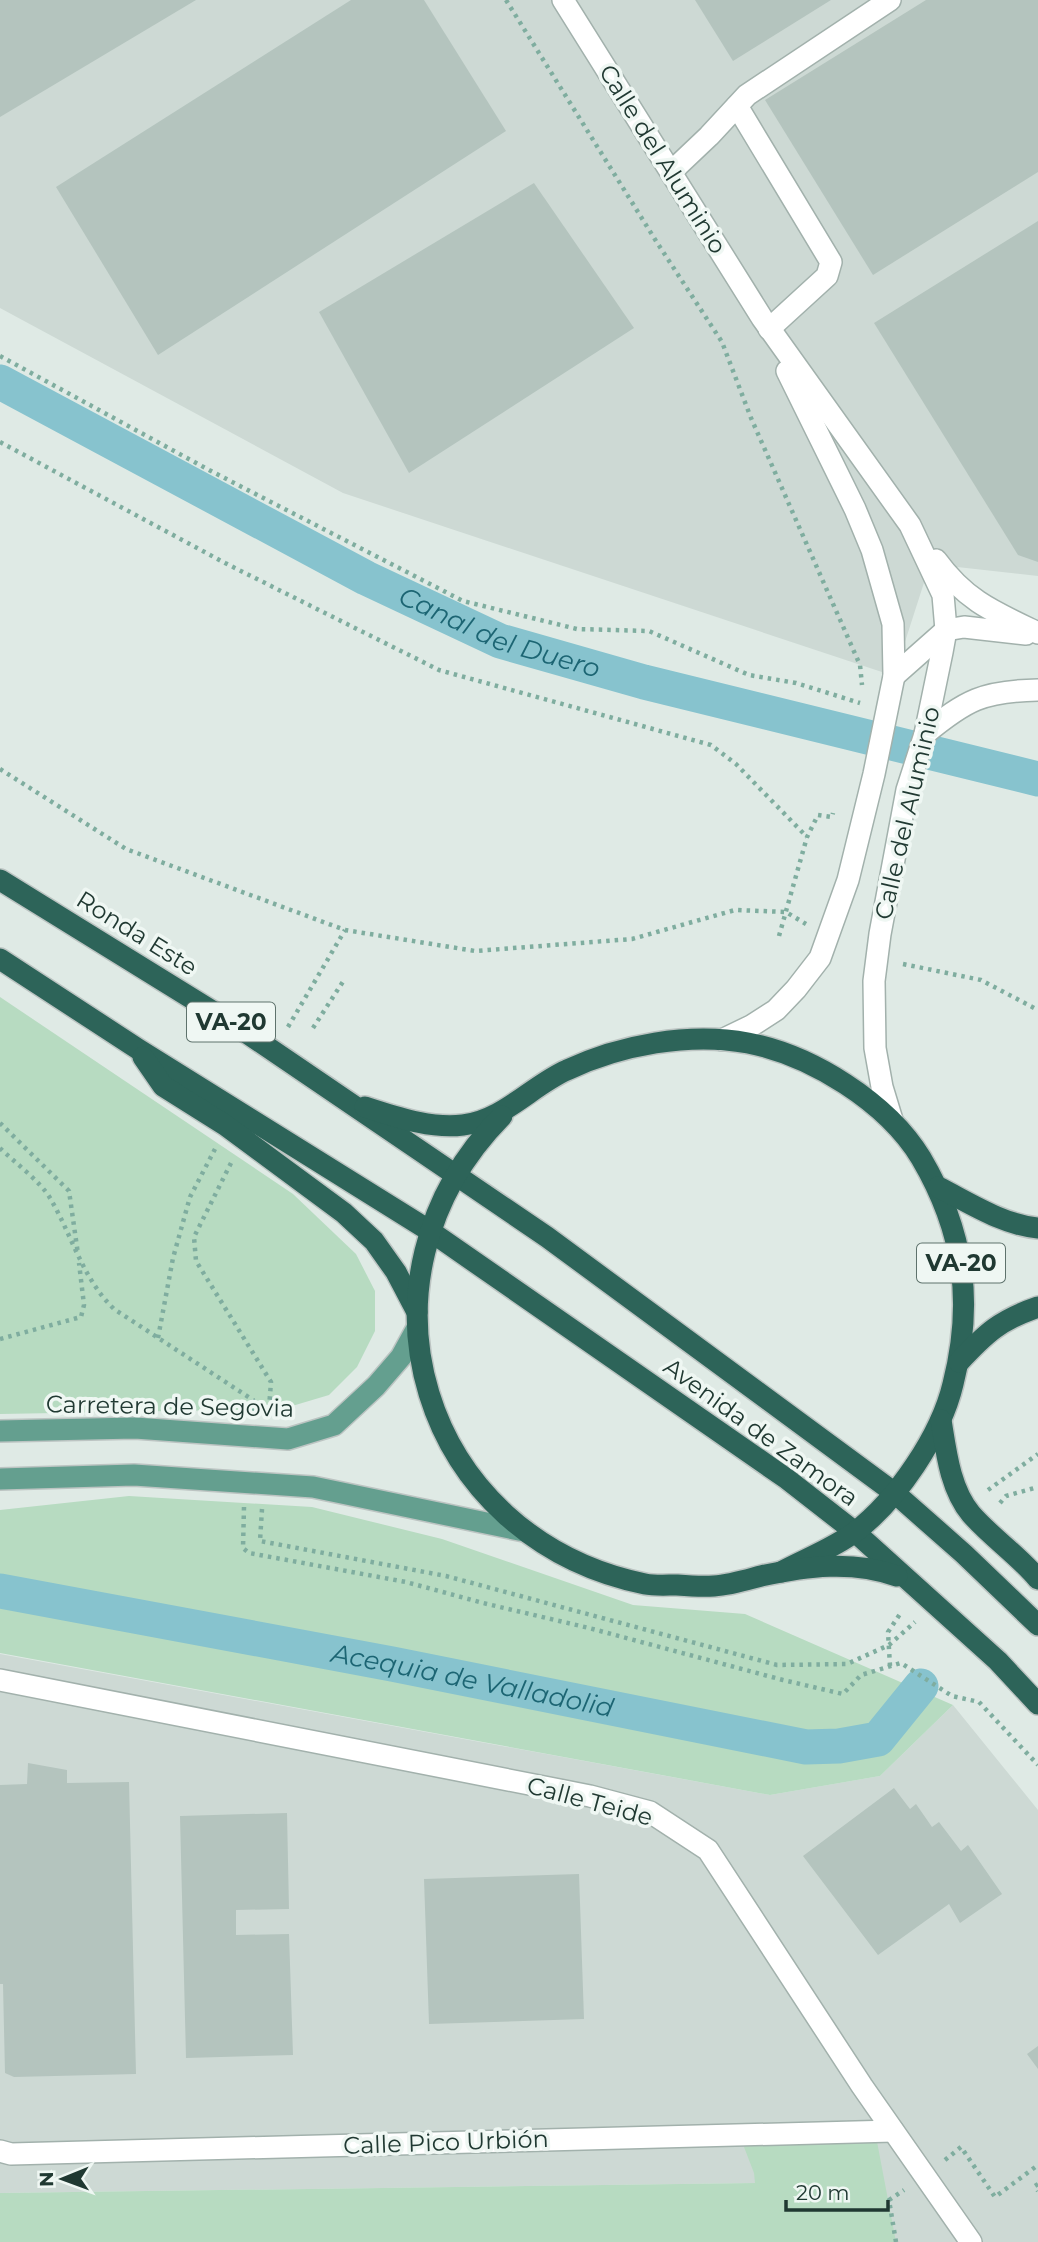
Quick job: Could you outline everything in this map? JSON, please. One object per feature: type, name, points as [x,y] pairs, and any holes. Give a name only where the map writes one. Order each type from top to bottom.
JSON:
[{"type":"highway","name":"Ronda Este","points":[[0,880],[238,1027],[454,1176]]},
{"type":"highway","name":"VA-20","points":[[0,959],[138,1049],[430,1231]]},
{"type":"highway","name":"VA-20","points":[[683,1040],[722,1040],[748,1043],[774,1051],[836,1077],[892,1120],[917,1152],[938,1187],[953,1225],[961,1260],[965,1298],[963,1335],[959,1362],[941,1420],[896,1494],[855,1532],[781,1572],[715,1586],[647,1584],[583,1566],[524,1531],[487,1497],[457,1456],[435,1411],[422,1363],[417,1320],[421,1272],[430,1231],[454,1176],[481,1138],[514,1104],[565,1070],[622,1049],[683,1040]]},
{"type":"highway","points":[[138,1049],[163,1086],[228,1127],[317,1190],[374,1241],[396,1272],[417,1320]]},
{"type":"highway","points":[[346,1101],[403,1119],[440,1126],[466,1125],[483,1120],[514,1104]]},
{"type":"highway","name":"Avenida de Zamora","points":[[454,1176],[547,1237],[896,1494],[1038,1625]]},
{"type":"highway","name":"VA-20","points":[[938,1187],[982,1209],[1027,1227],[1038,1228]]},
{"type":"highway","name":"Avenida de Zamora","points":[[430,1231],[786,1479],[855,1532],[998,1661],[1038,1704]]},
{"type":"highway","name":"VA-20","points":[[959,1362],[984,1335],[1009,1317],[1038,1307]]},
{"type":"highway","points":[[941,1420],[948,1461],[969,1511],[1038,1579]]},
{"type":"highway","points":[[781,1572],[821,1566],[848,1566],[874,1568],[905,1578]]},
{"type":"main road","name":"Carretera de Segovia","points":[[0,1431],[135,1428],[288,1439],[334,1425],[376,1386],[401,1357],[417,1320]]},
{"type":"main road","points":[[0,1479],[134,1475],[313,1487],[524,1531]]},
{"type":"street","name":"Calle del Aluminio","points":[[563,0],[766,324],[911,525],[943,595],[946,631],[925,734],[907,790],[874,981],[875,1048],[882,1087],[892,1120]]},
{"type":"street","points":[[671,172],[747,95],[890,0]]},
{"type":"street","points":[[737,106],[831,262],[827,276],[766,324]]},
{"type":"street","name":"Calle del Aluminio","points":[[722,1040],[776,1010],[820,958],[848,880],[894,676],[893,624],[872,550],[766,324]]},
{"type":"street","points":[[911,525],[962,592],[1038,635]]},
{"type":"street","points":[[946,631],[964,627],[1038,635]]},
{"type":"street","name":"Calle del Aluminio","points":[[894,676],[946,631]]},
{"type":"street","points":[[925,734],[965,703],[986,695],[1038,690]]},
{"type":"street","name":"Calle Teide","points":[[0,1680],[590,1796],[650,1812],[708,1850],[893,2130],[971,2242]]},
{"type":"street","name":"Calle Pico Urbión","points":[[0,2151],[11,2154],[893,2130]]},
{"type":"path","points":[[0,356],[209,470],[463,601],[577,629],[649,631],[749,675],[796,683],[864,706],[860,665],[751,418],[722,342],[506,0]]},
{"type":"path","points":[[0,442],[225,563],[439,670],[711,745],[736,764],[807,837]]},
{"type":"path","points":[[0,769],[126,849],[345,930],[475,951],[632,939],[735,910],[786,912],[802,922]]},
{"type":"path","points":[[779,936],[807,837],[817,815],[832,817],[835,804]]},
{"type":"path","points":[[274,1051],[345,930]]},
{"type":"path","points":[[903,964],[981,979],[1038,1010]]},
{"type":"path","points":[[313,1028],[344,980]]},
{"type":"path","points":[[0,1123],[69,1191],[84,1305],[81,1317],[0,1339]]},
{"type":"path","points":[[158,1338],[173,1258],[190,1197],[228,1127]]},
{"type":"path","points":[[0,1149],[48,1195],[99,1294],[114,1309],[253,1400]]},
{"type":"path","points":[[236,1153],[194,1237],[196,1261],[271,1381],[269,1408]]},
{"type":"path","points":[[989,1488],[1038,1454]]},
{"type":"path","points":[[1000,1503],[1006,1496],[1038,1487]]},
{"type":"path","points":[[263,1505],[260,1541],[446,1576],[778,1665],[848,1664],[889,1645],[916,1621]]},
{"type":"path","points":[[244,1508],[243,1548],[249,1553],[406,1582],[783,1680],[843,1694],[861,1675],[901,1663],[952,1696],[979,1702],[1038,1765]]},
{"type":"path","points":[[890,1666],[888,1632],[904,1609]]},
{"type":"path","points":[[1038,2184],[1035,2186],[1038,2191]]},
{"type":"shaded area","points":[[0,0],[1038,0],[1038,576],[930,564],[894,676],[343,493],[0,308]]},
{"type":"shaded area","points":[[0,1654],[770,1795],[880,1776],[953,1705],[1038,1810],[1038,2242],[764,2242],[755,2183],[0,2193]]},
{"type":"green space","points":[[0,997],[293,1194],[356,1254],[375,1291],[375,1331],[357,1367],[329,1395],[282,1409],[0,1414]]},
{"type":"green space","points":[[129,1496],[312,1507],[442,1539],[633,1605],[745,1614],[953,1705],[880,1776],[770,1795],[0,1653],[0,1510]]},
{"type":"green space","points":[[875,2131],[896,2242],[0,2242],[0,2193],[755,2183],[754,2173],[739,2134]]},
{"type":"building","points":[[0,0],[196,0],[0,117]]},
{"type":"building","points":[[351,0],[424,0],[506,131],[158,355],[56,187]]},
{"type":"building","points":[[695,0],[831,0],[733,61]]},
{"type":"building","points":[[926,0],[1038,0],[1038,172],[873,275],[765,100]]},
{"type":"building","points":[[534,183],[634,328],[409,473],[319,312]]},
{"type":"building","points":[[1038,221],[1038,562],[1018,555],[874,323]]},
{"type":"building","points":[[28,1763],[67,1770],[67,1783],[129,1782],[136,2074],[14,2077],[5,2073],[3,1984],[0,1984],[0,1785],[27,1784]]},
{"type":"building","points":[[894,1788],[910,1809],[916,1804],[932,1827],[939,1822],[961,1851],[968,1845],[1002,1894],[960,1923],[949,1904],[878,1955],[803,1856]]},
{"type":"building","points":[[287,1813],[289,1909],[236,1910],[236,1935],[289,1934],[293,2055],[186,2058],[180,1816]]},
{"type":"building","points":[[579,1874],[584,2019],[429,2024],[424,1879]]},
{"type":"building","points":[[1038,2046],[1038,2069],[1027,2054]]},
{"type":"waterway","name":"Canal del Duero","points":[[0,382],[366,578],[500,641],[644,682],[1038,779]]},
{"type":"waterway","name":"Acequia de Valladolid","points":[[0,1591],[392,1664],[806,1747],[839,1746],[878,1739],[921,1686]]}]
